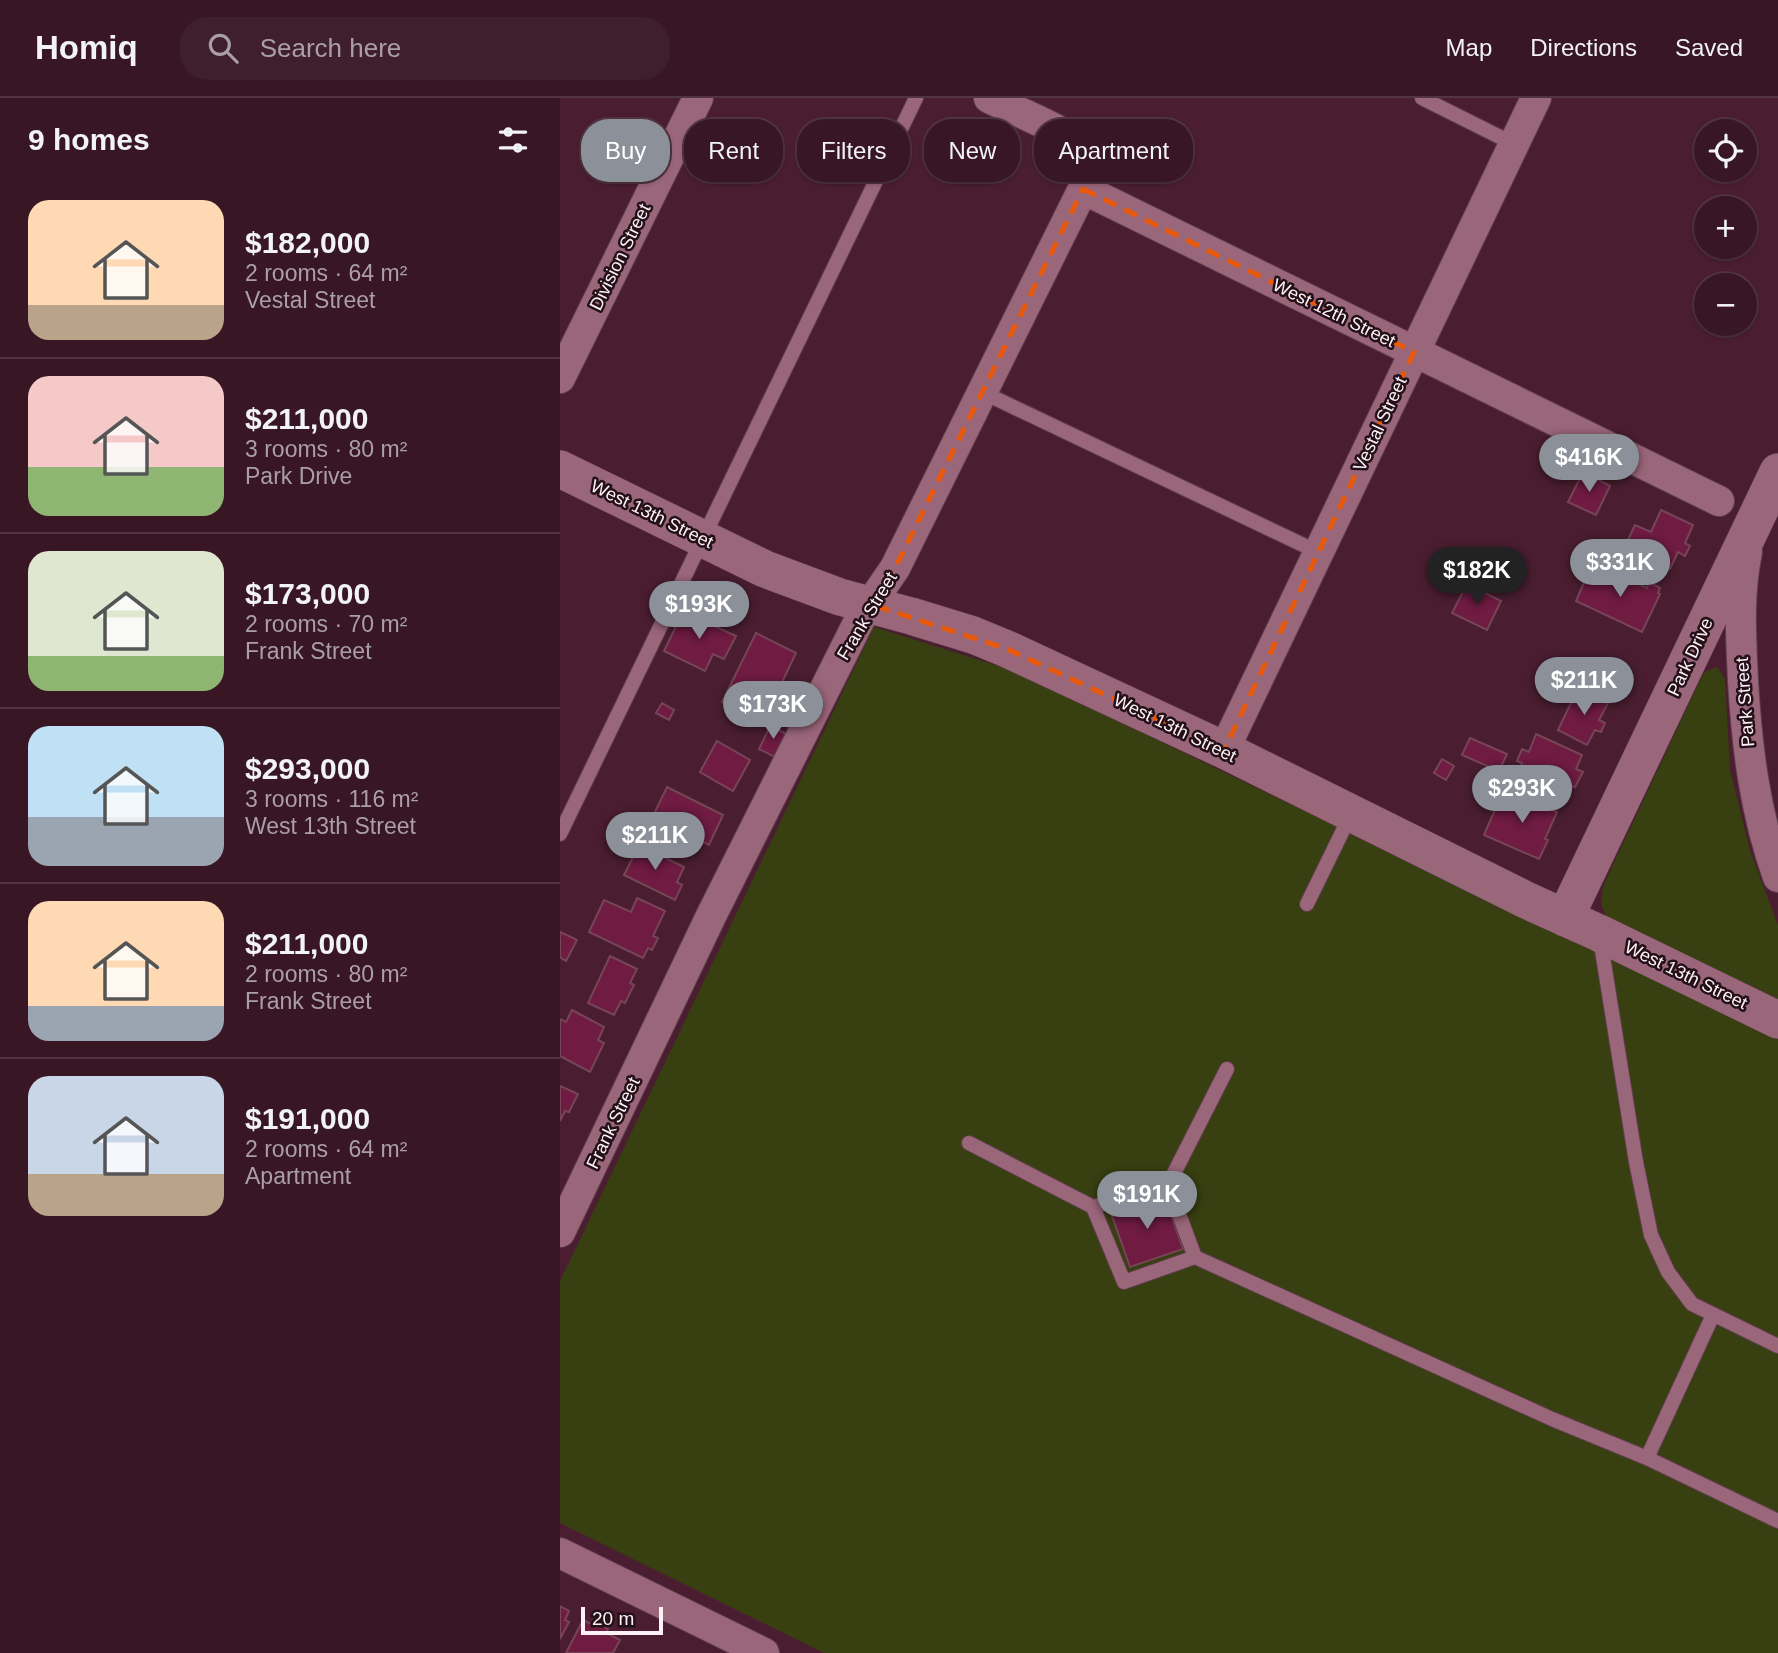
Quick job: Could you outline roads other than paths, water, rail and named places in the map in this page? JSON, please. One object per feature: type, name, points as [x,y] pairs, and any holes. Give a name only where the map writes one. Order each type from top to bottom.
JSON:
[{"type":"street","name":"Division Street","points":[[560,378],[698,98]]},
{"type":"street","points":[[989,98],[1077,143],[1087,163],[1088,174],[1083,189]]},
{"type":"street","name":"Vestal Street","points":[[1224,750],[1536,98]]},
{"type":"street","name":"West 12th Street","points":[[1083,189],[1719,501]]},
{"type":"street","name":"Frank Street","points":[[560,1232],[711,916],[860,620],[895,568],[1083,189]]},
{"type":"street","name":"West 13th Street","points":[[560,469],[765,569],[840,597],[961,631],[1007,649],[1224,750],[1778,1020]]},
{"type":"street","name":"Park Drive","points":[[1565,918],[1778,472]]},
{"type":"street","name":"Park Street","points":[[1753,524],[1741,590],[1745,715],[1752,786],[1767,799],[1768,851],[1778,877]]},
{"type":"street","points":[[560,1553],[764,1653]]},
{"type":"lane","points":[[560,834],[916,98]]},
{"type":"lane","points":[[1422,98],[1514,144]]},
{"type":"lane","points":[[982,392],[1320,553]]},
{"type":"lane","points":[[1307,904],[1351,814]]},
{"type":"lane","points":[[1599,933],[1633,1149],[1651,1235],[1668,1272],[1692,1304],[1778,1346]]},
{"type":"lane","points":[[1093,1207],[1168,1185],[1227,1069]]},
{"type":"lane","points":[[970,1143],[1093,1207],[1124,1282],[1195,1257],[1552,1419],[1647,1458],[1778,1521]]},
{"type":"lane","points":[[1168,1185],[1195,1257]]},
{"type":"lane","points":[[1647,1458],[1713,1315]]}]
